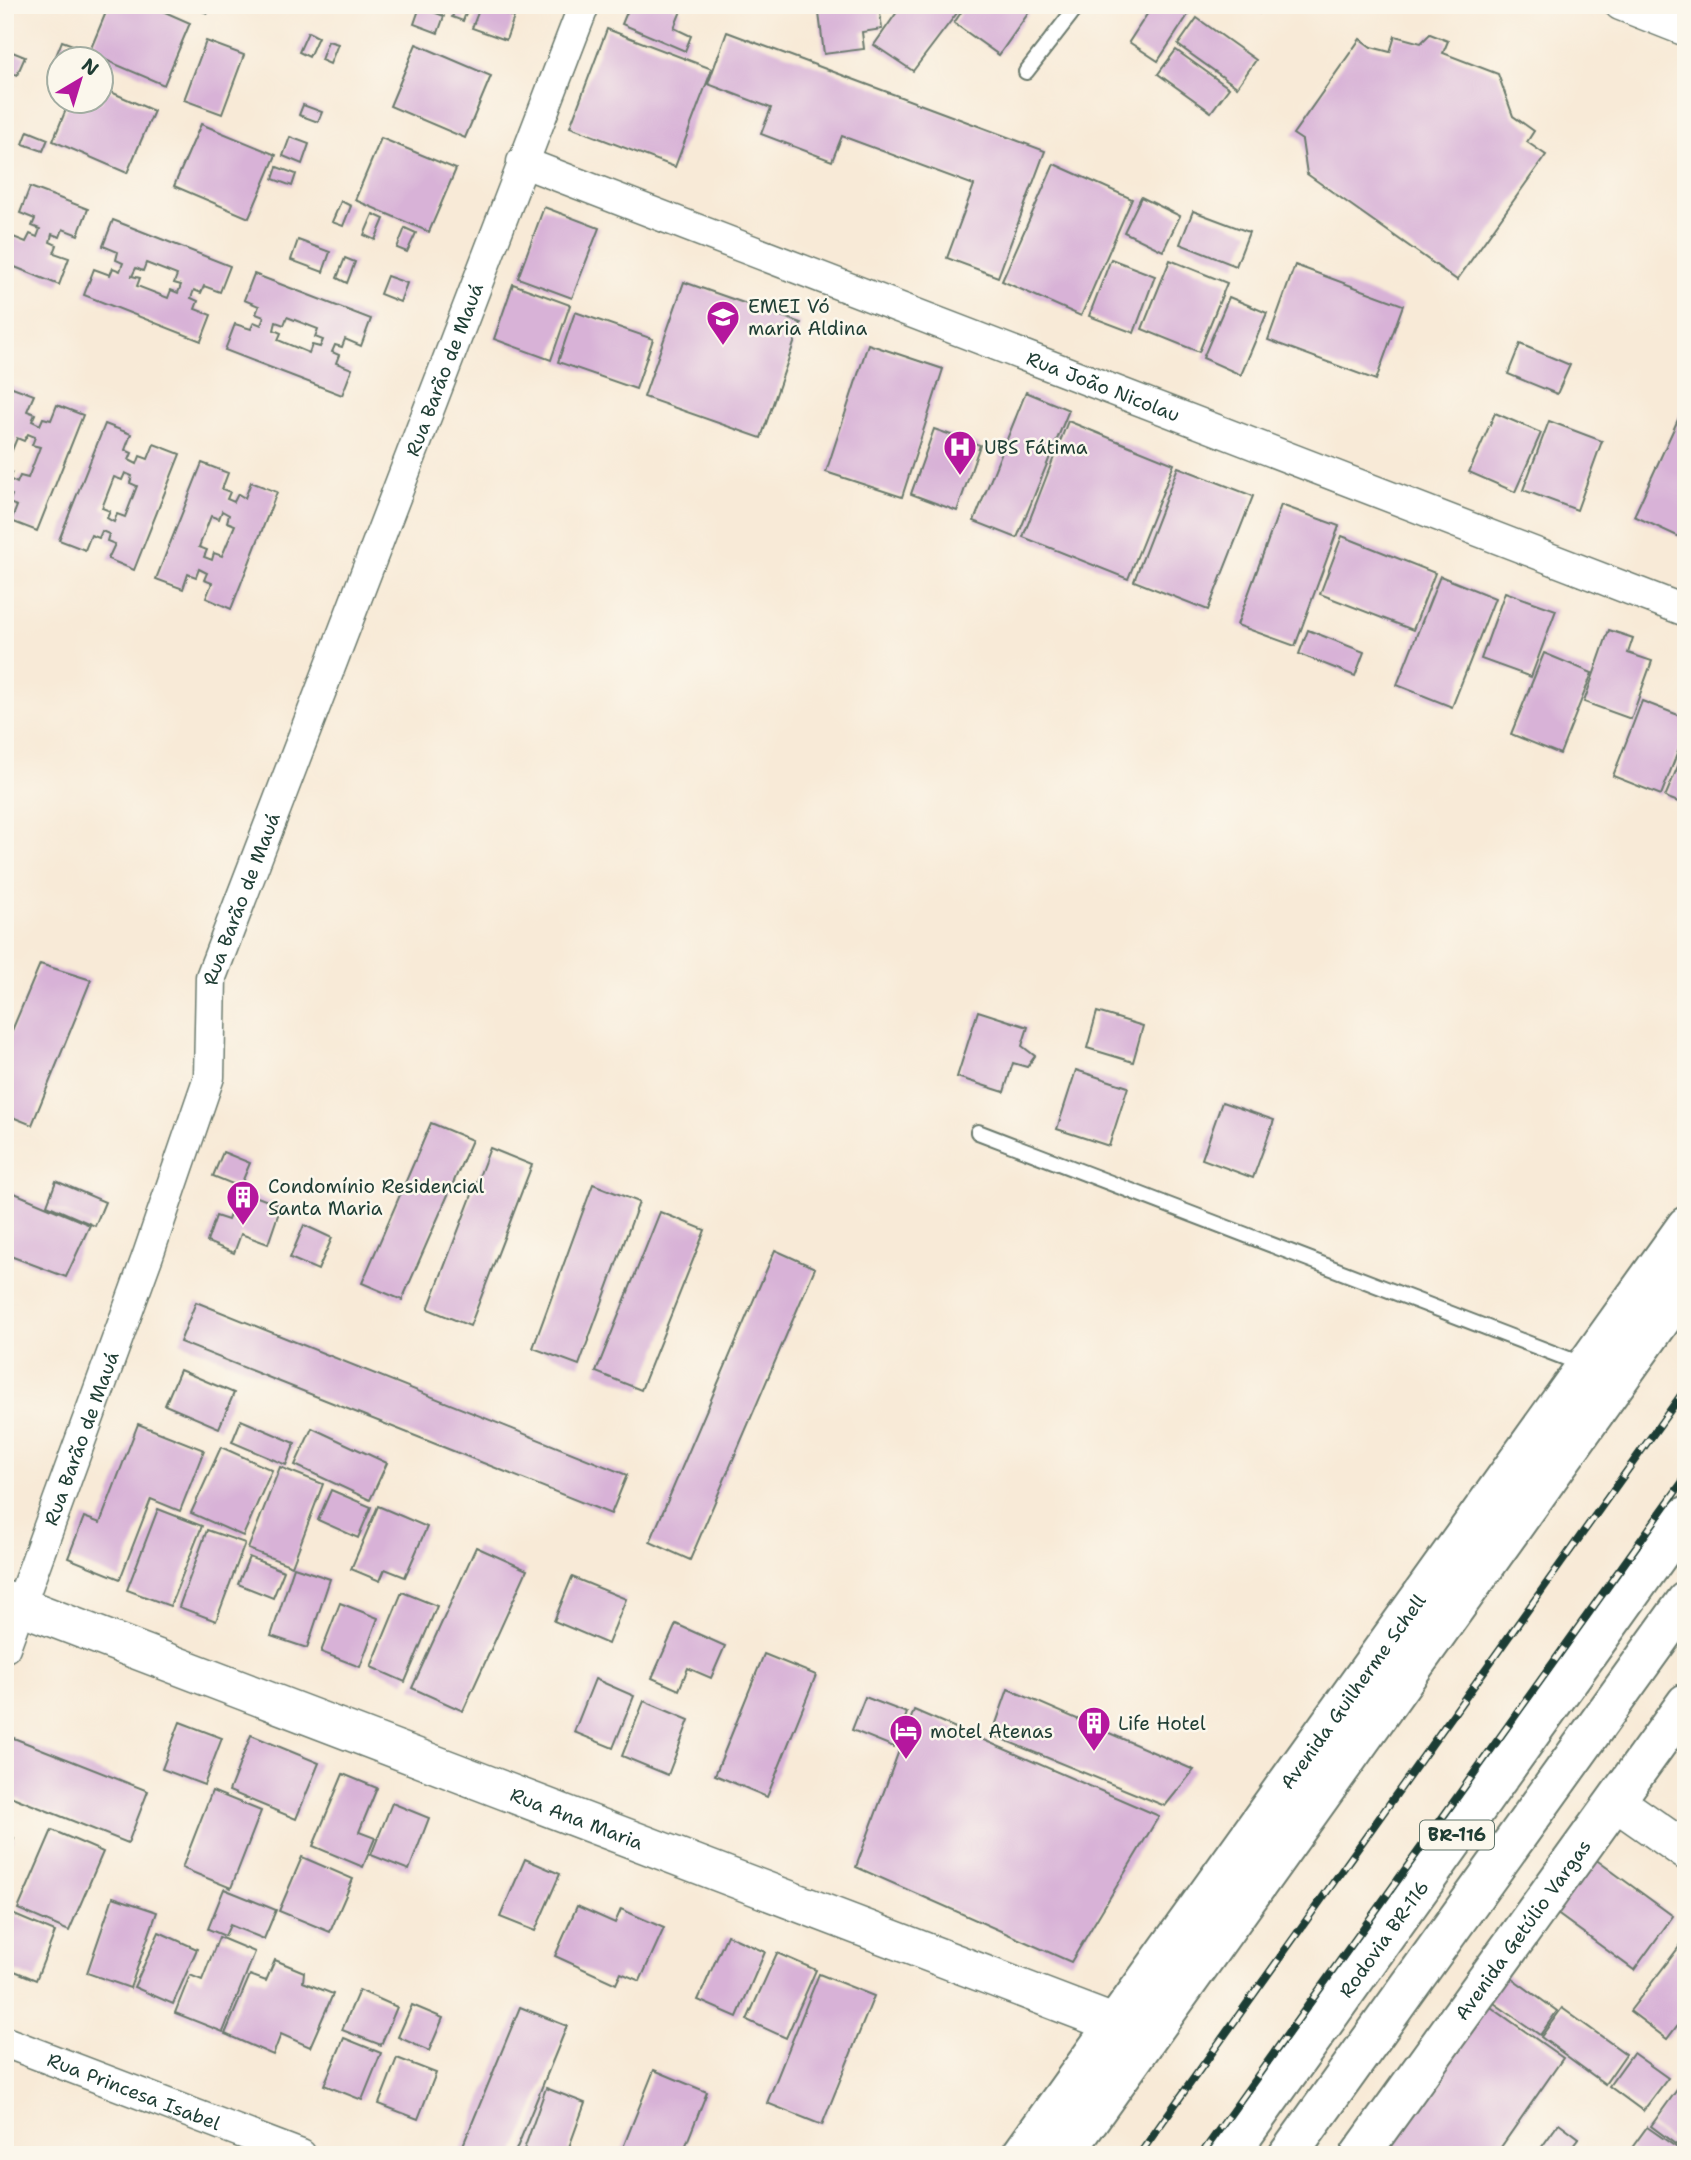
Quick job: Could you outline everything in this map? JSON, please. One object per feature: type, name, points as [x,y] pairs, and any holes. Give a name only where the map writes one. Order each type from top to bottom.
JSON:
[{"type":"main road","name":"Avenida Guilherme Schell","points":[[1021,2155],[1132,2030],[1603,1372],[1686,1226]]},
{"type":"main road","name":"Avenida Guilherme Schell","points":[[1603,1372],[1686,1285]]},
{"type":"main road","name":"Rodovia BR-116","points":[[1229,2155],[1686,1516]]},
{"type":"main road","name":"BR-116","points":[[1288,2155],[1686,1601]]},
{"type":"main road","name":"Avenida Getúlio Vargas","points":[[1360,2155],[1686,1703]]},
{"type":"main road","name":"Avenida Guilherme Schell","points":[[1064,2155],[1132,2030]]},
{"type":"street","name":"Rua Barão de Mauá","points":[[5,1647],[13,1603],[148,1255],[209,1077],[211,977],[583,5]]},
{"type":"street","points":[[1621,5],[1686,31]]},
{"type":"street","name":"Rua João Nicolau","points":[[522,162],[1686,611]]},
{"type":"street","name":"Rua Ana Maria","points":[[13,1603],[1132,2030]]},
{"type":"street","points":[[1616,1802],[1686,1851]]},
{"type":"street","name":"Rua Princesa Isabel","points":[[5,2042],[301,2155]]},
{"type":"lane","points":[[1026,72],[1078,5]]},
{"type":"lane","points":[[978,1132],[1603,1372]]},
{"type":"building","points":[[109,5],[149,5],[190,23],[164,85],[116,65],[116,46],[92,46]]},
{"type":"building","points":[[187,5],[209,5],[207,13]]},
{"type":"building","points":[[457,5],[469,5],[463,21],[452,17]]},
{"type":"building","points":[[481,5],[514,17],[506,40],[472,28]]},
{"type":"building","points":[[630,5],[669,5],[681,11],[674,28],[691,36],[685,51],[622,24]]},
{"type":"building","points":[[818,5],[879,5],[882,29],[862,32],[864,49],[824,54]]},
{"type":"building","points":[[902,5],[963,5],[913,71],[874,45]]},
{"type":"building","points":[[966,5],[1034,5],[999,55],[954,23]]},
{"type":"building","points":[[1153,5],[1174,5],[1188,15],[1158,61],[1129,42]]},
{"type":"building","points":[[1248,5],[1264,5],[1259,13]]},
{"type":"building","points":[[420,7],[444,16],[438,33],[414,24]]},
{"type":"building","points":[[1197,18],[1256,60],[1237,87],[1178,45]]},
{"type":"building","points":[[607,29],[712,69],[675,167],[570,127]]},
{"type":"building","points":[[308,32],[318,37],[309,57],[299,52]]},
{"type":"building","points":[[727,32],[1045,151],[998,277],[947,258],[974,185],[842,136],[832,161],[761,134],[771,108],[708,84]]},
{"type":"building","points":[[1430,34],[1448,41],[1443,53],[1498,74],[1513,116],[1534,131],[1527,142],[1546,155],[1457,280],[1307,174],[1302,140],[1293,134],[1360,39],[1371,47],[1390,52],[1395,36],[1421,43]]},
{"type":"building","points":[[62,41],[76,46],[60,46]]},
{"type":"building","points":[[206,41],[244,55],[222,114],[184,100]]},
{"type":"building","points":[[328,41],[338,44],[330,64],[321,60]]},
{"type":"building","points":[[416,44],[491,76],[465,138],[390,106]]},
{"type":"building","points":[[5,49],[25,57],[17,75],[5,71]]},
{"type":"building","points":[[1176,50],[1229,88],[1211,112],[1158,74]]},
{"type":"building","points":[[5,85],[12,88],[8,99],[5,98]]},
{"type":"building","points":[[116,94],[154,111],[127,173],[53,141],[63,116],[116,116]]},
{"type":"building","points":[[303,105],[322,112],[318,122],[299,115]]},
{"type":"building","points":[[201,124],[276,155],[249,218],[174,186]]},
{"type":"building","points":[[28,131],[48,139],[43,151],[23,144]]},
{"type":"building","points":[[290,137],[309,144],[302,164],[283,156]]},
{"type":"building","points":[[381,138],[456,169],[429,232],[355,200]]},
{"type":"building","points":[[1054,164],[1132,199],[1081,316],[1002,281]]},
{"type":"building","points":[[277,167],[296,174],[292,186],[273,179]]},
{"type":"building","points":[[30,187],[88,209],[78,235],[63,229],[60,237],[52,234],[50,242],[57,245],[54,253],[69,258],[59,285],[5,263],[5,251],[11,236],[26,242],[30,234],[37,237],[40,229],[32,226],[35,219],[20,213]]},
{"type":"building","points":[[1141,197],[1180,216],[1163,251],[1124,232]]},
{"type":"building","points":[[341,201],[351,206],[343,226],[332,222]]},
{"type":"building","points":[[544,207],[599,228],[572,298],[518,278]]},
{"type":"building","points":[[1193,211],[1249,232],[1236,266],[1180,244]]},
{"type":"building","points":[[373,214],[384,219],[375,240],[364,235]]},
{"type":"building","points":[[113,220],[230,266],[220,292],[204,286],[201,293],[194,290],[191,298],[198,301],[195,309],[211,315],[201,341],[84,295],[94,269],[110,275],[113,268],[120,271],[123,263],[116,260],[118,252],[103,246]],"holes":[[[146,263],[177,275],[174,283],[181,285],[178,293],[171,290],[168,298],[137,286],[140,278],[132,276],[136,268],[143,271]]]},
{"type":"building","points":[[405,228],[416,233],[407,252],[397,248]]},
{"type":"building","points":[[298,240],[330,252],[323,272],[291,260]]},
{"type":"building","points":[[345,258],[355,262],[347,283],[337,278]]},
{"type":"building","points":[[1111,259],[1155,276],[1134,333],[1089,316]]},
{"type":"building","points":[[1170,260],[1227,283],[1199,352],[1142,329]]},
{"type":"building","points":[[1295,265],[1403,305],[1376,380],[1268,340]]},
{"type":"building","points":[[254,274],[371,319],[361,346],[345,339],[342,347],[335,345],[332,352],[339,355],[336,363],[352,369],[342,395],[225,350],[235,324],[251,329],[254,322],[261,325],[264,317],[256,314],[259,306],[244,300]],"holes":[[[287,317],[318,329],[315,337],[323,340],[320,347],[312,345],[309,353],[278,340],[281,333],[274,330],[276,322],[284,325]]]},
{"type":"building","points":[[387,276],[407,283],[400,302],[380,294]]},
{"type":"building","points":[[684,282],[801,323],[761,438],[644,397]]},
{"type":"building","points":[[513,284],[570,305],[551,360],[494,339]]},
{"type":"building","points":[[1229,297],[1267,313],[1241,375],[1203,358]]},
{"type":"building","points":[[575,312],[653,339],[636,389],[558,362]]},
{"type":"building","points":[[868,344],[943,369],[902,497],[826,472]]},
{"type":"building","points":[[1520,344],[1570,365],[1557,394],[1508,374]]},
{"type":"building","points":[[7,385],[34,395],[27,411],[35,414],[32,421],[40,425],[43,418],[51,420],[57,405],[83,415],[37,531],[11,521],[17,506],[9,503],[12,495],[5,492],[5,469],[12,472],[9,479],[17,483],[20,476],[28,478],[40,447],[32,445],[35,437],[28,434],[24,441],[17,438],[5,467]]},
{"type":"building","points":[[1026,392],[1069,410],[1017,538],[974,521]]},
{"type":"building","points":[[1686,402],[1686,540],[1634,516]]},
{"type":"building","points":[[1495,413],[1541,433],[1515,492],[1469,472]]},
{"type":"building","points":[[1068,421],[1174,464],[1128,579],[1023,537]]},
{"type":"building","points":[[1549,421],[1602,441],[1577,510],[1523,490]]},
{"type":"building","points":[[105,424],[131,434],[125,450],[132,453],[129,460],[137,464],[140,456],[148,459],[154,444],[180,454],[134,570],[108,559],[115,544],[107,541],[109,534],[102,531],[99,538],[91,535],[85,550],[59,540]],"holes":[[[125,473],[132,476],[130,483],[137,486],[125,517],[117,514],[114,522],[107,518],[110,511],[102,508],[114,477],[122,480]]]},
{"type":"building","points":[[934,429],[980,445],[957,511],[911,494]]},
{"type":"building","points":[[202,463],[228,473],[222,489],[230,492],[227,499],[234,502],[238,494],[245,498],[251,482],[277,492],[231,609],[206,598],[212,583],[204,580],[207,573],[199,569],[196,577],[188,574],[183,589],[156,579]],"holes":[[[222,511],[229,515],[227,522],[235,525],[222,556],[214,553],[212,560],[204,557],[207,550],[199,547],[211,516],[219,519]]]},
{"type":"building","points":[[1178,467],[1253,496],[1208,610],[1134,581]]},
{"type":"building","points":[[1281,505],[1339,526],[1295,646],[1237,625]]},
{"type":"building","points":[[1342,536],[1435,573],[1413,630],[1320,594]]},
{"type":"building","points":[[1440,576],[1495,598],[1452,707],[1397,685]]},
{"type":"building","points":[[1505,592],[1556,610],[1531,677],[1481,659]]},
{"type":"building","points":[[1308,630],[1364,652],[1355,676],[1299,654]]},
{"type":"building","points":[[1609,630],[1633,638],[1628,653],[1652,661],[1631,719],[1584,702]]},
{"type":"building","points":[[1544,653],[1592,673],[1560,754],[1511,734]]},
{"type":"building","points":[[1642,701],[1686,718],[1686,731],[1661,795],[1613,776]]},
{"type":"building","points":[[1686,747],[1686,805],[1665,797]]},
{"type":"building","points":[[40,964],[91,980],[32,1125],[5,1114],[5,1047]]},
{"type":"building","points":[[978,1011],[1028,1027],[1022,1046],[1035,1056],[1027,1067],[1013,1063],[1004,1092],[957,1077]]},
{"type":"building","points":[[1097,1012],[1143,1026],[1133,1062],[1087,1048]]},
{"type":"building","points":[[1076,1070],[1128,1087],[1109,1146],[1057,1129]]},
{"type":"building","points":[[1222,1102],[1274,1120],[1253,1178],[1202,1159]]},
{"type":"building","points":[[431,1123],[472,1140],[402,1300],[362,1283]]},
{"type":"building","points":[[490,1148],[532,1165],[470,1326],[428,1309]]},
{"type":"building","points":[[223,1152],[250,1163],[240,1187],[213,1176]]},
{"type":"building","points":[[56,1181],[105,1202],[95,1226],[47,1205]]},
{"type":"building","points":[[593,1184],[639,1202],[579,1365],[533,1348]]},
{"type":"building","points":[[5,1189],[90,1225],[66,1277],[5,1254]]},
{"type":"building","name":"Condomínio Residencial Santa Maria","points":[[239,1190],[281,1206],[268,1244],[241,1234],[234,1253],[207,1242],[216,1216],[228,1220]]},
{"type":"building","points":[[660,1212],[705,1230],[641,1390],[596,1372]]},
{"type":"building","points":[[304,1225],[332,1238],[318,1270],[290,1258]]},
{"type":"building","points":[[775,1250],[815,1268],[690,1560],[650,1542]]},
{"type":"building","points":[[196,1302],[627,1475],[611,1514],[180,1342]]},
{"type":"building","points":[[180,1370],[234,1393],[219,1428],[165,1405]]},
{"type":"building","points":[[241,1420],[295,1443],[286,1465],[232,1442]]},
{"type":"building","points":[[138,1424],[204,1450],[180,1511],[151,1499],[120,1579],[68,1558],[84,1517],[100,1523]]},
{"type":"building","points":[[312,1428],[387,1463],[370,1500],[295,1465]]},
{"type":"building","points":[[221,1447],[272,1470],[243,1536],[191,1513]]},
{"type":"building","points":[[280,1467],[323,1484],[292,1566],[248,1549]]},
{"type":"building","points":[[331,1490],[371,1507],[358,1538],[318,1520]]},
{"type":"building","points":[[378,1506],[427,1527],[405,1577],[385,1569],[380,1581],[351,1569]]},
{"type":"building","points":[[158,1509],[202,1526],[170,1606],[127,1590]]},
{"type":"building","points":[[207,1530],[245,1543],[216,1621],[179,1607]]},
{"type":"building","points":[[476,1547],[527,1570],[463,1711],[412,1688]]},
{"type":"building","points":[[249,1557],[284,1571],[273,1598],[238,1584]]},
{"type":"building","points":[[294,1567],[330,1579],[307,1648],[271,1636]]},
{"type":"building","points":[[572,1577],[626,1599],[608,1644],[554,1621]]},
{"type":"building","points":[[402,1592],[437,1606],[405,1682],[371,1667]]},
{"type":"building","points":[[340,1603],[378,1618],[360,1667],[321,1652]]},
{"type":"building","points":[[676,1624],[725,1646],[711,1678],[688,1668],[679,1690],[652,1678]]},
{"type":"building","points":[[764,1654],[816,1675],[767,1797],[715,1775]]},
{"type":"building","points":[[595,1679],[634,1696],[613,1748],[574,1732]]},
{"type":"building","name":"Life Hotel","points":[[1008,1689],[1194,1770],[1165,1806],[992,1735]]},
{"type":"building","points":[[865,1697],[907,1713],[894,1747],[852,1730]]},
{"type":"building","points":[[644,1701],[689,1720],[668,1775],[622,1756]]},
{"type":"building","points":[[914,1710],[1159,1816],[1071,1962],[856,1867]]},
{"type":"building","points":[[180,1722],[222,1738],[204,1785],[162,1769]]},
{"type":"building","points":[[6,1735],[148,1791],[128,1843],[5,1794]]},
{"type":"building","points":[[251,1735],[319,1763],[296,1819],[229,1791]]},
{"type":"building","points":[[343,1774],[377,1788],[359,1832],[375,1838],[363,1867],[313,1846]]},
{"type":"building","points":[[212,1791],[261,1811],[231,1888],[182,1868]]},
{"type":"building","points":[[392,1803],[429,1818],[409,1870],[371,1855]]},
{"type":"building","points":[[52,1830],[103,1852],[69,1931],[18,1909]]},
{"type":"building","points":[[5,1834],[14,1839],[5,1860]]},
{"type":"building","points":[[1591,1856],[1673,1916],[1634,1970],[1552,1910]]},
{"type":"building","points":[[302,1857],[353,1879],[330,1932],[279,1911]]},
{"type":"building","points":[[525,1859],[560,1874],[535,1931],[500,1917]]},
{"type":"building","points":[[224,1889],[276,1910],[264,1939],[230,1925],[225,1936],[208,1929]]},
{"type":"building","points":[[113,1897],[157,1912],[130,1988],[87,1973]]},
{"type":"building","points":[[577,1906],[615,1923],[621,1909],[664,1928],[640,1981],[621,1973],[616,1984],[555,1956]]},
{"type":"building","points":[[5,1911],[55,1932],[36,1980],[5,1967]]},
{"type":"building","points":[[159,1932],[197,1949],[173,2004],[134,1987]]},
{"type":"building","points":[[727,1935],[765,1952],[737,2017],[698,2000]]},
{"type":"building","points":[[219,1937],[255,1952],[223,2032],[175,2013],[190,1975],[202,1980]]},
{"type":"building","points":[[1686,1938],[1686,2014],[1667,2039],[1630,2011]]},
{"type":"building","points":[[777,1953],[816,1970],[786,2038],[747,2020]]},
{"type":"building","points":[[275,1960],[304,1972],[303,1982],[333,1994],[310,2047],[281,2034],[273,2055],[225,2034],[250,1975],[266,1981]]},
{"type":"building","points":[[819,1974],[874,1996],[822,2125],[767,2103]]},
{"type":"building","points":[[1506,1974],[1557,2011],[1540,2035],[1488,1999]]},
{"type":"building","points":[[359,1990],[397,2007],[381,2045],[342,2030]]},
{"type":"building","points":[[1485,2003],[1563,2058],[1499,2150],[1506,2155],[1378,2155]]},
{"type":"building","points":[[412,2005],[443,2018],[429,2051],[398,2037]]},
{"type":"building","points":[[520,2007],[567,2026],[514,2155],[459,2155]]},
{"type":"building","points":[[1562,2008],[1626,2054],[1605,2084],[1541,2037]]},
{"type":"building","points":[[344,2038],[381,2053],[362,2100],[324,2085]]},
{"type":"building","points":[[1633,2053],[1668,2078],[1643,2111],[1609,2086]]},
{"type":"building","points":[[397,2058],[436,2073],[418,2119],[379,2104]]},
{"type":"building","points":[[654,2070],[707,2092],[682,2155],[620,2155]]},
{"type":"building","points":[[1684,2080],[1686,2082],[1686,2152],[1651,2126]]},
{"type":"building","points":[[546,2088],[585,2103],[568,2150],[574,2153],[573,2155],[522,2155]]},
{"type":"building","points":[[1559,2123],[1579,2138],[1566,2155],[1536,2155]]},
{"type":"building","points":[[1647,2127],[1683,2152],[1681,2155],[1639,2155],[1631,2149]]},
{"type":"railway","points":[[1139,2155],[1686,1388]]},
{"type":"railway","points":[[1201,2155],[1686,1477]]},
{"type":"place","name":"EMEI Vó maria Aldina","points":[[723,347]]},
{"type":"place","name":"UBS Fátima","points":[[960,477]]},
{"type":"place","name":"Condomínio Residencial Santa Maria","points":[[243,1227]]},
{"type":"place","name":"Life Hotel","points":[[1094,1753]]},
{"type":"place","name":"motel Atenas","points":[[906,1761]]}]
